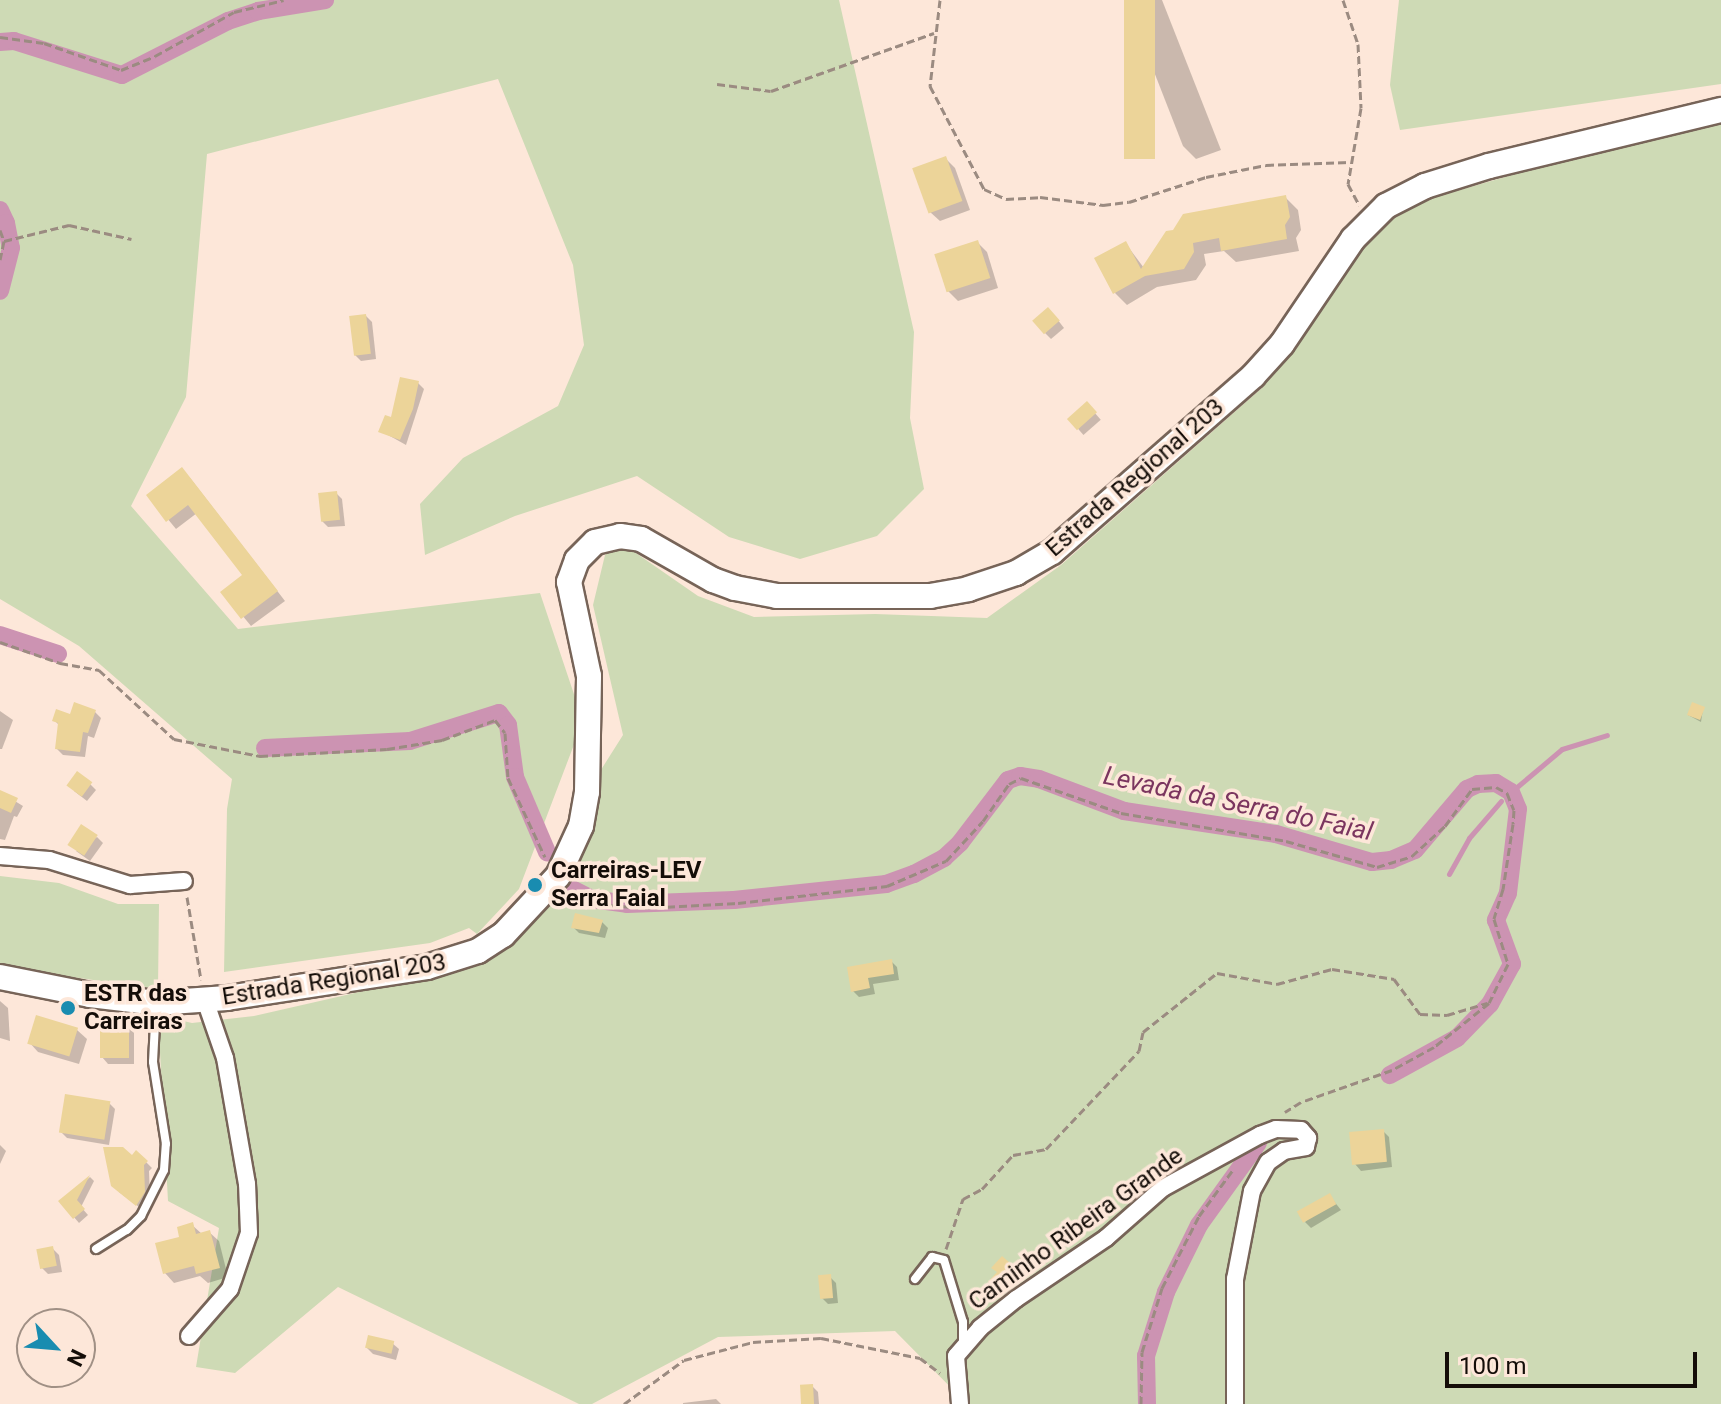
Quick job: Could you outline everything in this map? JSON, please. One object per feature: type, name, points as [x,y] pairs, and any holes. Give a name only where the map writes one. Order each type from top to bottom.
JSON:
[{"type":"main road","name":"Estrada Regional 203","points":[[0,977],[90,995],[156,1003],[205,1000],[427,967],[466,957],[503,935],[558,876],[581,826],[587,792],[589,676],[569,582],[583,551],[607,537],[641,539],[713,580],[745,591],[777,596],[930,596],[968,589],[1016,573],[1052,552],[1253,376],[1282,344],[1353,239],[1372,218],[1401,196],[1437,182],[1721,110]]},
{"type":"street","points":[[0,856],[49,860],[130,885],[184,881]]},
{"type":"street","points":[[189,1336],[230,1289],[249,1233],[247,1184],[225,1058],[205,1000]]},
{"type":"street","name":"Caminho Ribeira Grande","points":[[963,1349],[980,1328],[1016,1299],[1106,1238],[1163,1188],[1260,1135],[1276,1129],[1301,1130],[1308,1138],[1306,1147],[1284,1151],[1268,1162],[1252,1191],[1235,1279],[1235,1404]]},
{"type":"street","points":[[960,1404],[956,1356],[963,1349]]},
{"type":"lane","points":[[96,1249],[127,1230],[141,1216],[164,1170],[166,1144],[153,1062],[156,1003]]},
{"type":"lane","points":[[915,1279],[932,1257],[944,1260],[963,1322],[963,1349]]},
{"type":"path","points":[[0,37],[44,43],[121,70],[155,56],[234,12],[284,0]]},
{"type":"path","points":[[940,0],[930,86],[984,189],[1006,199],[1040,197],[1103,205],[1129,202],[1206,177],[1266,165],[1350,162]]},
{"type":"path","points":[[1343,0],[1358,44],[1361,108],[1348,184],[1356,202],[1372,218]]},
{"type":"path","points":[[717,84],[771,91],[936,33]]},
{"type":"path","points":[[4,241],[69,225],[131,239]]},
{"type":"path","points":[[0,230],[4,241],[0,260]]},
{"type":"path","points":[[0,642],[60,663],[99,670],[174,739],[260,756],[387,749],[442,740],[495,720],[505,733],[508,778],[544,855],[573,894],[599,904],[643,908],[738,903],[887,886],[946,861],[983,821],[1009,784],[1021,778],[1121,813],[1286,841],[1377,867],[1419,850],[1445,826],[1472,789],[1496,787],[1507,793],[1514,810],[1503,889],[1494,919],[1508,964],[1489,1003],[1434,1047],[1392,1070],[1301,1102],[1282,1113]]},
{"type":"path","points":[[184,881],[205,1000]]},
{"type":"path","points":[[944,1260],[949,1234],[963,1199],[982,1189],[1013,1155],[1046,1149],[1139,1051],[1143,1032],[1217,973],[1277,984],[1332,969],[1394,979],[1420,1014],[1447,1015],[1489,1003]]},
{"type":"path","points":[[1141,1404],[1142,1352],[1162,1288],[1199,1216],[1240,1159]]},
{"type":"path","points":[[624,1404],[684,1360],[753,1342],[821,1338],[920,1358],[957,1384]]},
{"type":"green space","points":[[0,0],[839,0],[914,332],[910,418],[924,489],[877,536],[800,559],[729,537],[637,476],[515,516],[425,555],[420,504],[463,458],[558,406],[584,345],[573,265],[498,79],[207,154],[186,397],[131,506],[238,629],[540,593],[583,721],[519,889],[477,934],[469,928],[430,943],[224,972],[227,809],[232,779],[79,646],[0,599]]},
{"type":"green space","points":[[1399,0],[1721,0],[1721,84],[1400,130],[1390,85]]},
{"type":"green space","points":[[1721,123],[1721,1404],[967,1404],[895,1331],[718,1337],[592,1404],[579,1404],[338,1287],[235,1373],[196,1367],[219,1228],[168,1201],[158,1015],[192,1023],[254,1016],[482,964],[561,875],[587,792],[623,735],[593,605],[605,555],[617,546],[633,551],[698,596],[754,617],[875,614],[987,618],[1061,565],[1263,387],[1366,235],[1411,204],[1613,146]]},
{"type":"green space","points":[[0,876],[59,883],[118,904],[159,904],[158,989],[0,967]]},
{"type":"building","points":[[1124,0],[1155,0],[1155,159],[1124,159]]},
{"type":"building","points":[[946,156],[962,201],[929,213],[912,168]]},
{"type":"building","points":[[1286,195],[1290,217],[1285,225],[1287,239],[1221,251],[1219,238],[1193,243],[1194,252],[1184,269],[1145,276],[1113,294],[1094,258],[1126,241],[1141,269],[1166,231],[1173,230],[1183,214]]},
{"type":"building","points":[[978,240],[990,278],[947,292],[934,254]]},
{"type":"building","points":[[1048,307],[1060,321],[1044,334],[1032,321]]},
{"type":"building","points":[[366,314],[371,354],[354,356],[349,316]]},
{"type":"building","points":[[400,377],[419,381],[413,409],[400,440],[378,432],[385,415],[391,417]]},
{"type":"building","points":[[1087,401],[1097,412],[1077,430],[1067,419]]},
{"type":"building","points":[[182,467],[278,591],[241,619],[220,592],[242,575],[188,505],[166,522],[146,495]]},
{"type":"building","points":[[337,491],[340,520],[321,522],[318,493]]},
{"type":"building","points":[[74,702],[96,710],[88,733],[83,732],[80,752],[55,749],[58,723],[52,721],[56,709],[70,714]]},
{"type":"building","points":[[1692,702],[1705,707],[1700,720],[1687,715]]},
{"type":"building","points":[[77,771],[92,782],[82,797],[66,786]]},
{"type":"building","points":[[0,790],[18,798],[11,813],[0,808]]},
{"type":"building","points":[[81,824],[98,835],[84,856],[67,845]]},
{"type":"building","points":[[575,913],[603,920],[599,933],[571,928]]},
{"type":"building","points":[[892,959],[894,974],[868,978],[870,988],[851,992],[847,967]]},
{"type":"building","points":[[36,1015],[78,1028],[69,1057],[27,1044]]},
{"type":"building","points":[[100,1025],[129,1025],[129,1058],[100,1058]]},
{"type":"building","points":[[65,1094],[110,1101],[104,1140],[59,1133]]},
{"type":"building","points":[[1384,1129],[1387,1162],[1352,1165],[1349,1132]]},
{"type":"building","points":[[103,1147],[123,1147],[132,1155],[136,1150],[148,1161],[144,1165],[145,1192],[136,1206],[111,1186]]},
{"type":"building","points":[[90,1175],[77,1200],[85,1209],[73,1219],[58,1201]]},
{"type":"building","points":[[1330,1193],[1336,1204],[1303,1223],[1297,1211]]},
{"type":"building","points":[[193,1222],[196,1234],[210,1230],[220,1268],[196,1274],[194,1266],[163,1274],[155,1243],[179,1237],[177,1227]]},
{"type":"building","points":[[53,1246],[57,1266],[40,1269],[36,1249]]},
{"type":"building","points":[[1002,1256],[1017,1269],[998,1291],[988,1282],[997,1272],[991,1268]]},
{"type":"building","points":[[831,1274],[833,1298],[820,1299],[818,1275]]},
{"type":"building","points":[[368,1335],[394,1341],[391,1354],[365,1348]]},
{"type":"building","points":[[813,1384],[814,1404],[801,1404],[800,1385]]},
{"type":"waterway","name":"Levada da Serra do Faial","points":[[0,42],[14,41],[122,75],[228,21],[258,11],[325,0]]},
{"type":"waterway","name":"Levada da Serra do Faial","points":[[0,210],[11,248],[0,291]]},
{"type":"waterway","name":"Levada da Serra do Faial","points":[[0,635],[58,654]]},
{"type":"waterway","name":"Levada da Serra do Faial","points":[[265,748],[410,741],[499,713],[508,725],[515,777],[547,852]]},
{"type":"waterway","points":[[1518,786],[1562,749],[1607,735]]},
{"type":"waterway","name":"Levada da Serra do Faial","points":[[574,890],[592,899],[627,904],[734,900],[886,884],[944,858],[960,843],[1008,780],[1020,776],[1039,779],[1124,811],[1276,834],[1372,862],[1391,860],[1415,850],[1467,789],[1478,784],[1496,783],[1511,792],[1518,809],[1508,893],[1496,920],[1512,964],[1490,1004],[1457,1038],[1390,1075]]},
{"type":"waterway","points":[[1449,874],[1469,838],[1501,801]]},
{"type":"waterway","name":"Levada da Serra do Faial","points":[[1147,1404],[1146,1356],[1166,1292],[1199,1225],[1258,1143]]},
{"type":"place","name":"Carreiras-LEV Serra Faial","points":[[535,885]]},
{"type":"place","name":"ESTR das Carreiras","points":[[68,1008]]}]
